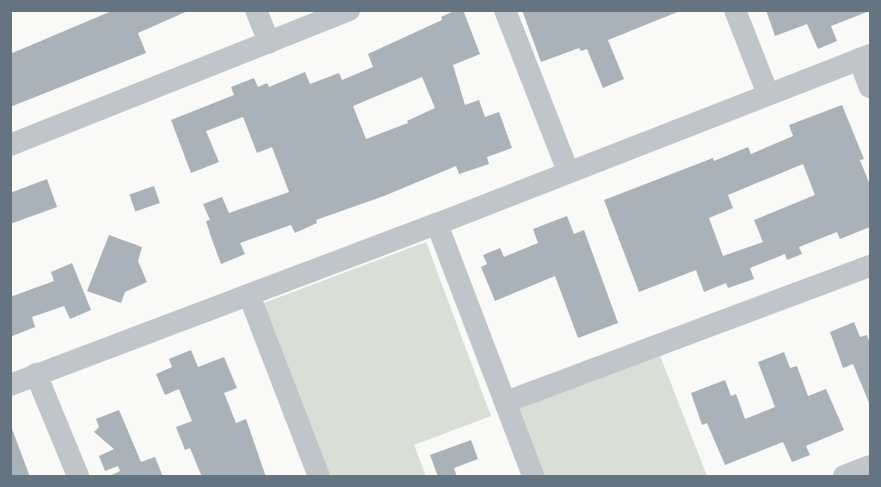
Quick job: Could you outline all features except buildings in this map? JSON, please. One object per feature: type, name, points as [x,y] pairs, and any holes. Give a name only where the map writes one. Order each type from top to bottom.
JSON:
[{"type":"street","points":[[255,10],[269,42]]},
{"type":"street","points":[[10,145],[349,10]]},
{"type":"street","points":[[505,10],[568,172]]},
{"type":"street","points":[[735,10],[768,94]]},
{"type":"street","points":[[10,385],[437,224],[865,57],[870,87]]},
{"type":"street","points":[[437,224],[533,477]]},
{"type":"street","points":[[506,402],[870,266]]},
{"type":"street","points":[[249,295],[319,477]]},
{"type":"street","points":[[36,374],[78,477]]},
{"type":"street","points":[[844,477],[870,466]]},
{"type":"shaded area","points":[[426,242],[491,416],[414,445],[426,476],[326,476],[261,304]]},
{"type":"shaded area","points":[[659,353],[707,476],[542,476],[517,406]]}]
